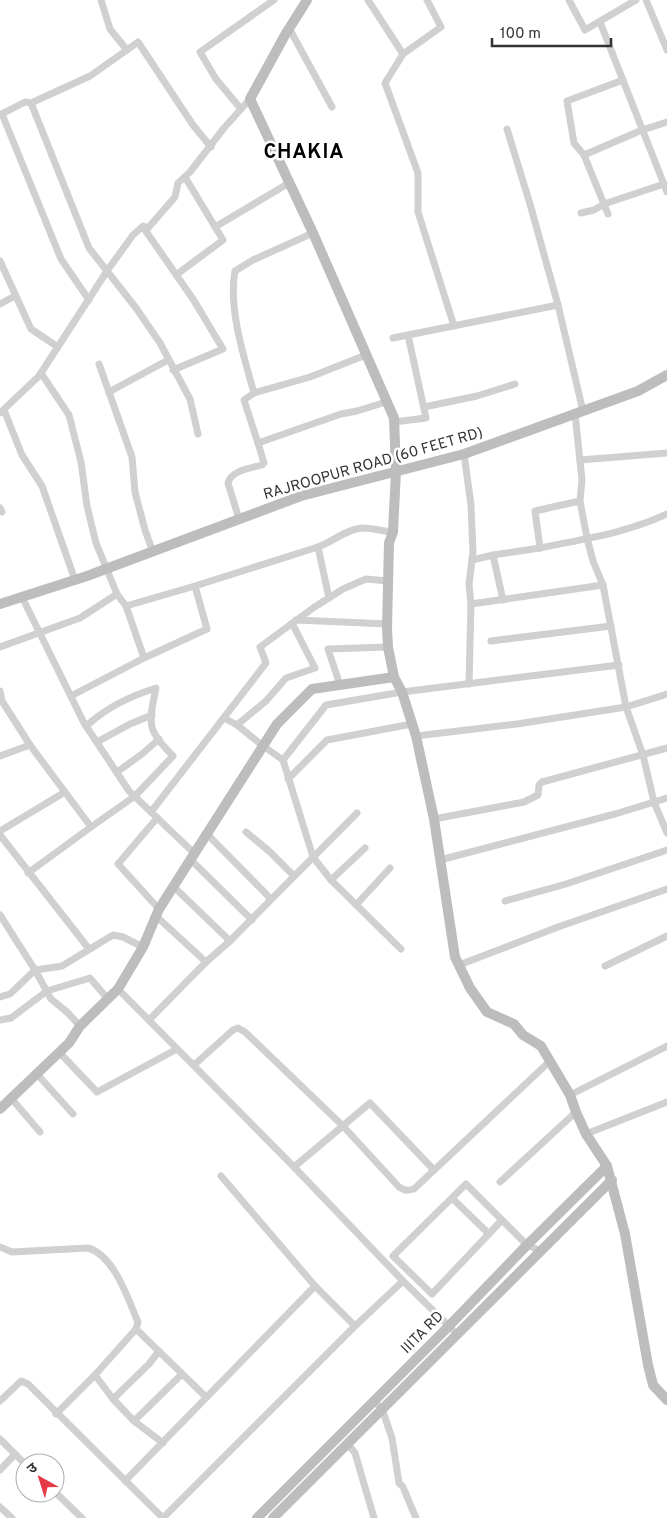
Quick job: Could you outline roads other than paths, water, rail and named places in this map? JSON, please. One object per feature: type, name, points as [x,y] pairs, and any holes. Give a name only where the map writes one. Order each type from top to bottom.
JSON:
[{"type":"street","points":[[101,0],[110,29],[127,50]]},
{"type":"street","points":[[241,109],[216,79],[200,52],[274,0]]},
{"type":"street","points":[[143,226],[148,228],[175,197],[178,183],[186,177],[250,99],[289,28],[307,0]]},
{"type":"street","points":[[368,0],[403,54]]},
{"type":"street","points":[[426,0],[440,27],[403,54],[385,83],[418,173],[418,212],[454,326]]},
{"type":"street","points":[[568,0],[585,30],[636,0]]},
{"type":"street","points":[[616,0],[621,8]]},
{"type":"street","points":[[646,0],[667,50]]},
{"type":"street","points":[[600,22],[667,192]]},
{"type":"street","points":[[289,28],[332,106]]},
{"type":"street","points":[[89,300],[61,259],[1,114],[25,102],[31,103],[90,76],[138,42],[193,125],[211,146]]},
{"type":"street","points":[[608,214],[584,155],[574,143],[567,101],[623,80]]},
{"type":"street","points":[[250,99],[313,233],[394,418],[396,471],[388,581],[388,647],[394,677],[402,692],[416,736],[434,819],[455,957],[470,988],[487,1012],[514,1024],[523,1035],[541,1046],[570,1096],[586,1134],[607,1166],[625,1234],[648,1366],[653,1385],[667,1400]]},
{"type":"street","points":[[31,103],[89,248],[136,308],[160,343],[190,399],[198,434]]},
{"type":"street","points":[[584,155],[642,130],[667,122]]},
{"type":"street","points":[[507,129],[558,305],[579,413],[582,480],[580,502],[593,561],[603,585],[626,707],[643,755],[654,802],[667,833]]},
{"type":"street","points":[[176,275],[223,240],[186,177]]},
{"type":"street","points":[[215,227],[289,183]]},
{"type":"street","points":[[580,213],[594,210],[604,204],[664,184]]},
{"type":"street","points":[[75,580],[42,486],[22,455],[2,411],[41,373],[107,271],[143,226]]},
{"type":"street","points":[[143,226],[193,299],[224,349],[173,370]]},
{"type":"street","points":[[254,394],[239,339],[232,285],[235,271],[254,260],[313,233]]},
{"type":"street","points":[[0,261],[31,329],[58,347]]},
{"type":"street","points":[[0,304],[15,296]]},
{"type":"street","points":[[393,338],[558,305]]},
{"type":"street","points":[[394,422],[426,418],[408,335]]},
{"type":"street","points":[[239,519],[228,483],[229,478],[234,474],[264,463],[244,400],[254,394],[310,377],[366,355]]},
{"type":"street","points":[[109,392],[168,360]]},
{"type":"street","points":[[99,364],[132,457],[135,492],[153,552]]},
{"type":"street","points":[[41,373],[69,415],[81,462],[87,506],[96,542],[117,594],[126,606],[144,658]]},
{"type":"street","name":"RAJROOPUR ROAD (60 FEET RD)","points":[[2,600],[22,597],[107,569],[301,496],[464,454],[638,391],[667,375]]},
{"type":"street","points":[[424,407],[477,396],[515,384]]},
{"type":"street","points":[[258,443],[341,414],[357,412],[386,402]]},
{"type":"street","points":[[580,460],[667,453]]},
{"type":"street","points":[[464,454],[472,505],[473,552],[469,584],[471,604],[469,684]]},
{"type":"street","points":[[540,548],[535,510],[580,502]]},
{"type":"street","points":[[472,560],[620,531],[653,521],[667,514]]},
{"type":"street","points":[[126,606],[318,546],[338,536],[361,528],[393,532]]},
{"type":"street","points":[[318,546],[329,598]]},
{"type":"street","points":[[493,556],[503,600]]},
{"type":"street","points":[[206,962],[158,912],[118,864],[266,663],[260,647],[343,589],[366,579],[388,581]]},
{"type":"street","points":[[471,604],[603,585]]},
{"type":"street","points":[[71,696],[144,658],[207,629],[195,586]]},
{"type":"street","points":[[0,647],[80,618],[117,594]]},
{"type":"street","points":[[22,597],[86,726],[129,791],[154,815],[252,920]]},
{"type":"street","points":[[294,622],[387,624]]},
{"type":"street","points":[[238,725],[266,701],[286,678],[314,668],[294,622]]},
{"type":"street","points":[[491,641],[610,626]]},
{"type":"street","points":[[340,685],[328,649],[388,647]]},
{"type":"street","points":[[284,760],[326,704],[402,692],[619,665]]},
{"type":"street","points":[[0,1109],[69,1043],[80,1026],[118,989],[144,947],[158,912],[173,886],[277,724],[312,689],[394,677]]},
{"type":"street","points":[[28,873],[134,796],[173,756],[152,728],[156,688],[128,698],[98,715],[86,726]]},
{"type":"street","points":[[0,691],[2,701],[30,745],[91,827]]},
{"type":"street","points":[[416,736],[517,724],[626,707],[667,694]]},
{"type":"street","points":[[97,742],[130,724],[152,715]]},
{"type":"street","points":[[224,718],[238,725],[263,746],[284,760],[288,779],[313,857],[331,880],[401,949]]},
{"type":"street","points":[[288,779],[327,740],[412,724]]},
{"type":"street","points":[[117,772],[159,739]]},
{"type":"street","points":[[0,756],[30,745]]},
{"type":"street","points":[[434,819],[524,802],[538,795],[539,785],[542,782],[667,748]]},
{"type":"street","points":[[0,831],[65,792]]},
{"type":"street","points":[[440,860],[615,814],[667,798]]},
{"type":"street","points":[[149,1020],[206,962],[230,942],[357,813]]},
{"type":"street","points":[[246,832],[269,851],[294,876]]},
{"type":"street","points":[[207,834],[271,899]]},
{"type":"street","points":[[0,835],[89,949]]},
{"type":"street","points":[[331,880],[365,848]]},
{"type":"street","points":[[505,901],[566,884],[667,850]]},
{"type":"street","points":[[356,905],[390,868]]},
{"type":"street","points":[[173,886],[230,942]]},
{"type":"street","points":[[459,965],[558,927],[667,889]]},
{"type":"street","points":[[0,915],[51,999],[80,1026]]},
{"type":"street","points":[[0,997],[10,994],[34,970],[62,966],[113,935],[123,937],[144,947]]},
{"type":"street","points":[[605,966],[667,936]]},
{"type":"street","points":[[0,1020],[11,1018],[46,992],[90,978],[107,998]]},
{"type":"street","points":[[118,989],[457,1335]]},
{"type":"street","points":[[194,1065],[233,1030],[238,1028],[245,1032],[343,1126],[399,1187],[409,1191],[414,1189],[550,1061]]},
{"type":"street","points":[[570,1096],[667,1046]]},
{"type":"street","points":[[60,1052],[97,1092],[177,1049]]},
{"type":"street","points":[[36,1073],[73,1114]]},
{"type":"street","points":[[11,1098],[40,1132]]},
{"type":"street","points":[[586,1134],[667,1102]]},
{"type":"street","points":[[294,1167],[370,1103],[434,1170]]},
{"type":"street","points":[[500,1182],[576,1112]]},
{"type":"street","name":"IIITA RD","points":[[257,1518],[607,1166]]},
{"type":"street","points":[[221,1176],[315,1286],[355,1326]]},
{"type":"street","name":"IIITA RD","points":[[273,1518],[612,1180]]},
{"type":"street","points":[[502,1220],[432,1294],[393,1256],[466,1184],[502,1220],[527,1245],[541,1251]]},
{"type":"street","points":[[452,1199],[489,1234]]},
{"type":"street","points":[[0,1247],[12,1252],[88,1248],[95,1250],[113,1268],[138,1322],[136,1329],[95,1375],[56,1414]]},
{"type":"street","points":[[0,1401],[21,1381],[28,1384],[56,1414],[163,1518],[355,1326],[403,1281]]},
{"type":"street","points":[[125,1481],[315,1286]]},
{"type":"street","points":[[136,1329],[206,1397]]},
{"type":"street","points":[[113,1400],[149,1364],[159,1351]]},
{"type":"street","points":[[134,1421],[182,1374]]},
{"type":"street","points":[[95,1375],[113,1400],[134,1421],[163,1443]]},
{"type":"street","points":[[374,1401],[382,1409],[392,1438],[400,1483],[416,1518]]},
{"type":"street","points":[[0,1439],[15,1454],[0,1470]]},
{"type":"street","points":[[348,1444],[355,1453],[374,1518]]},
{"type":"street","points":[[314,1462],[322,1469]]},
{"type":"street","points":[[65,1502],[82,1518]]},
{"type":"street","points":[[0,1507],[12,1518]]},
{"type":"district","name":"CHAKIA","points":[[304,151]]}]
